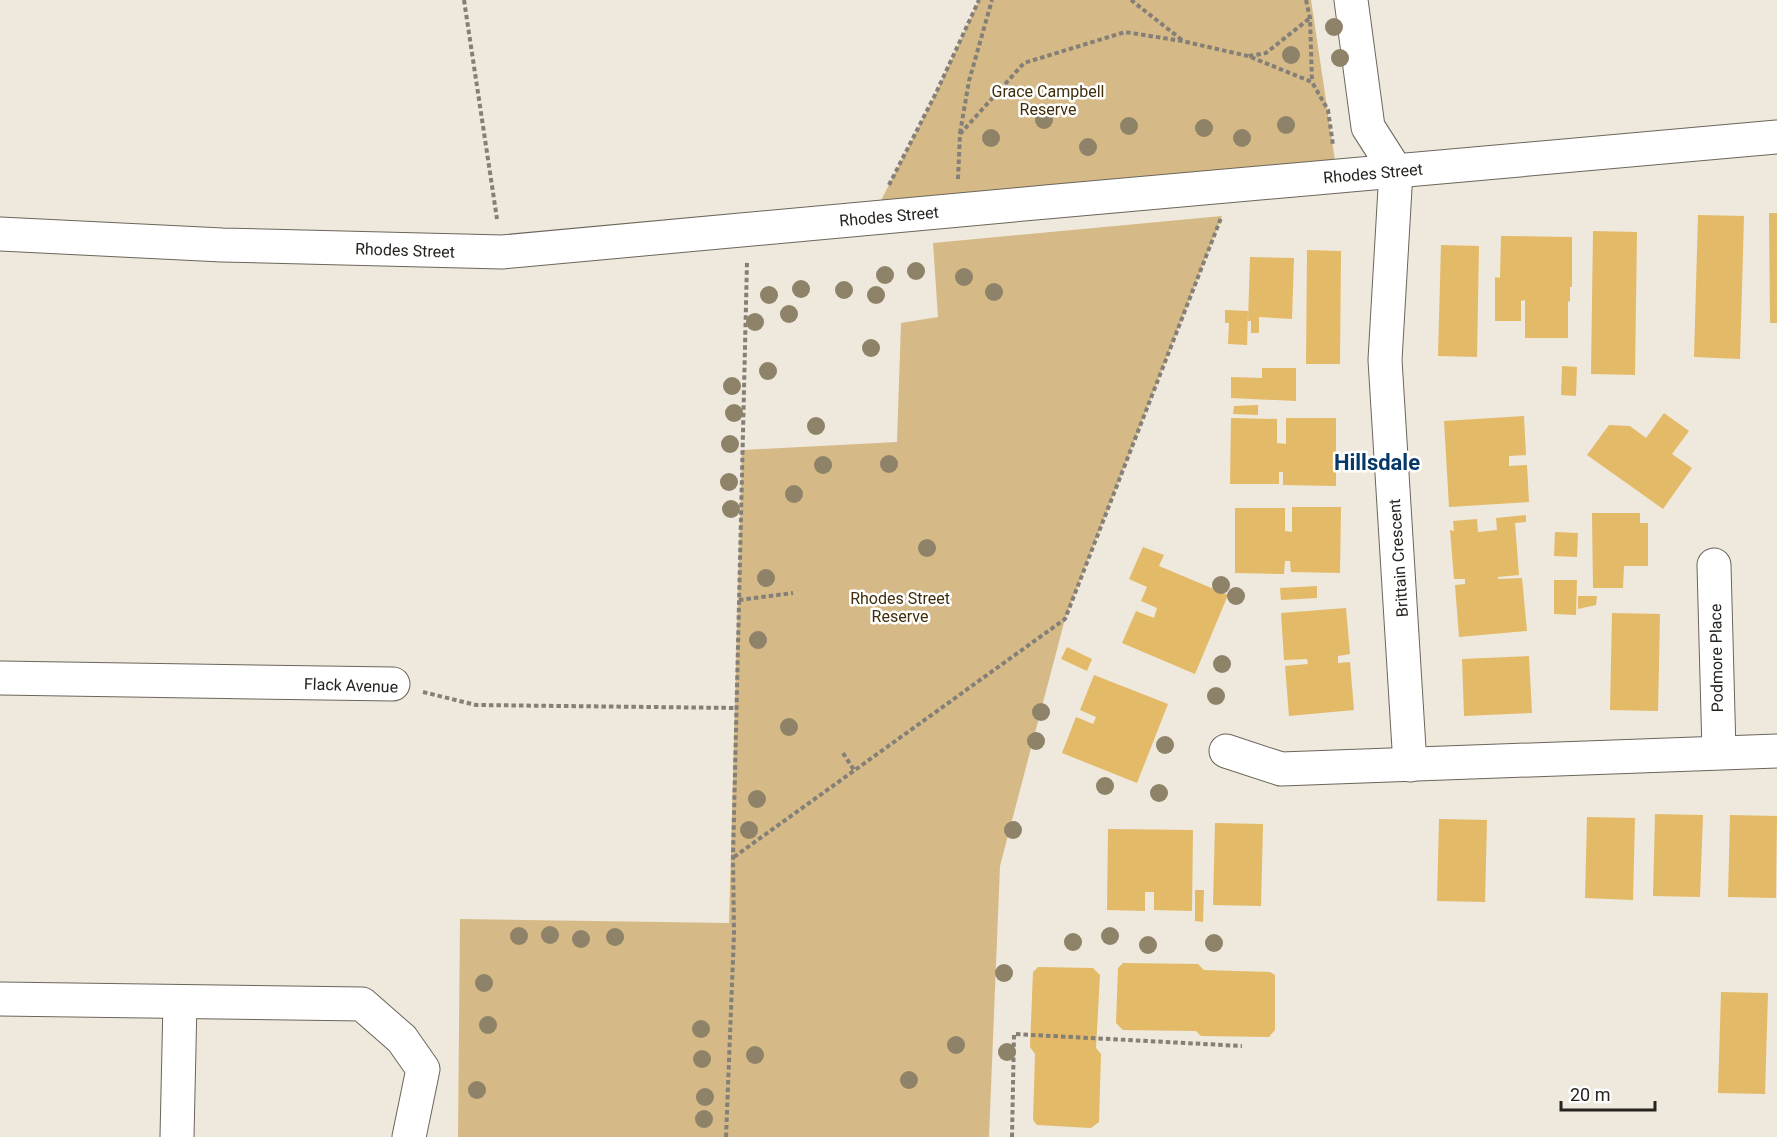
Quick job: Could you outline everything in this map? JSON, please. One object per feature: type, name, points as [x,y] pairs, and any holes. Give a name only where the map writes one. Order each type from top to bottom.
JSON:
[{"type":"street","points":[[1351,0],[1368,127],[1396,171]]},
{"type":"street","name":"Rhodes Street","points":[[0,234],[222,245],[502,252],[1777,137]]},
{"type":"street","name":"Brittain Crescent","points":[[1396,171],[1385,360],[1410,765]]},
{"type":"street","name":"Podmore Place","points":[[1714,565],[1719,752]]},
{"type":"street","name":"Flack Avenue","points":[[0,678],[393,684]]},
{"type":"street","points":[[1226,751],[1281,769],[1777,751]]},
{"type":"street","points":[[0,999],[362,1004],[402,1039],[423,1069],[409,1137]]},
{"type":"street","points":[[177,1137],[180,1002]]},
{"type":"path","points":[[464,0],[502,252]]},
{"type":"path","points":[[872,218],[936,93],[979,0]]},
{"type":"path","points":[[956,210],[960,134],[969,81],[992,0]]},
{"type":"path","points":[[1131,0],[1182,41]]},
{"type":"path","points":[[1306,0],[1310,18],[1312,82],[1328,110],[1337,177]]},
{"type":"path","points":[[1248,56],[1266,53],[1310,18]]},
{"type":"path","points":[[960,134],[1024,63],[1125,32],[1182,41],[1248,56],[1312,82]]},
{"type":"path","points":[[733,858],[1065,619],[1234,185]]},
{"type":"path","points":[[726,1137],[734,934],[733,858],[748,229]]},
{"type":"path","points":[[739,600],[793,593]]},
{"type":"path","name":"Flack Avenue","points":[[393,684],[476,705],[736,708]]},
{"type":"path","points":[[843,753],[854,770]]},
{"type":"path","points":[[1012,1137],[1014,1034],[1242,1046]]},
{"type":"green space","name":"Grace Campbell Reserve","points":[[979,0],[1311,0],[1337,174],[872,218],[936,93]]},
{"type":"green space","name":"Rhodes Street Reserve","points":[[1222,216],[1065,619],[1000,866],[989,1137],[458,1137],[460,919],[729,923],[742,450],[897,442],[901,323],[938,317],[933,243]]},
{"type":"building","points":[[1769,213],[1777,213],[1777,323],[1770,323]]},
{"type":"building","points":[[1698,215],[1744,216],[1740,359],[1694,357]]},
{"type":"building","points":[[1593,231],[1637,232],[1635,375],[1591,374]]},
{"type":"building","points":[[1501,236],[1572,237],[1572,287],[1570,287],[1570,302],[1568,301],[1568,338],[1525,338],[1525,300],[1521,301],[1521,321],[1495,321],[1495,277],[1500,278]]},
{"type":"building","points":[[1441,245],[1479,246],[1477,357],[1438,356]]},
{"type":"building","points":[[1307,250],[1341,251],[1340,364],[1306,364]]},
{"type":"building","points":[[1250,257],[1294,258],[1292,319],[1259,317],[1259,333],[1251,333],[1251,321],[1248,321]]},
{"type":"building","points":[[1225,310],[1248,311],[1247,345],[1228,344],[1229,323],[1225,323]]},
{"type":"building","points":[[1562,366],[1577,367],[1576,396],[1561,395]]},
{"type":"building","points":[[1262,368],[1296,368],[1296,401],[1231,398],[1231,377],[1262,378]]},
{"type":"building","points":[[1258,405],[1258,415],[1233,414],[1234,406]]},
{"type":"building","points":[[1664,413],[1689,431],[1672,454],[1692,468],[1663,509],[1587,455],[1609,425],[1630,426],[1646,438]]},
{"type":"building","points":[[1524,416],[1526,455],[1509,456],[1509,466],[1527,465],[1529,502],[1449,507],[1444,421]]},
{"type":"building","points":[[1231,418],[1277,419],[1277,443],[1286,444],[1286,418],[1336,418],[1336,486],[1283,485],[1283,472],[1279,472],[1279,484],[1230,484]]},
{"type":"building","points":[[1292,507],[1341,507],[1340,573],[1291,572],[1290,561],[1285,561],[1284,574],[1235,573],[1235,508],[1285,508],[1285,531],[1292,532]]},
{"type":"building","points":[[1592,513],[1640,513],[1640,523],[1648,523],[1648,566],[1624,566],[1623,588],[1593,588]]},
{"type":"building","points":[[1526,515],[1526,522],[1515,523],[1519,575],[1498,577],[1498,579],[1522,578],[1527,631],[1459,637],[1455,585],[1465,584],[1465,579],[1454,579],[1450,530],[1454,531],[1453,521],[1477,519],[1478,532],[1497,530],[1496,518]]},
{"type":"building","points":[[1555,532],[1578,533],[1577,557],[1554,556]]},
{"type":"building","points":[[1143,547],[1164,555],[1159,566],[1228,595],[1195,674],[1122,643],[1136,611],[1154,618],[1157,608],[1141,601],[1147,587],[1129,579]]},
{"type":"building","points":[[1554,580],[1577,580],[1576,615],[1554,614]]},
{"type":"building","points":[[1317,586],[1317,598],[1281,600],[1280,588]]},
{"type":"building","points":[[1578,596],[1597,596],[1596,605],[1578,609]]},
{"type":"building","points":[[1346,608],[1350,654],[1338,656],[1338,663],[1350,662],[1354,710],[1289,716],[1285,666],[1308,664],[1307,659],[1284,660],[1281,613]]},
{"type":"building","points":[[1612,613],[1660,614],[1658,711],[1610,710]]},
{"type":"building","points":[[1067,647],[1092,659],[1087,671],[1061,659]]},
{"type":"building","points":[[1529,656],[1532,713],[1464,716],[1462,659]]},
{"type":"building","points":[[1094,675],[1168,704],[1137,783],[1062,753],[1076,717],[1093,724],[1096,717],[1080,710]]},
{"type":"building","points":[[1655,814],[1703,815],[1700,897],[1653,896]]},
{"type":"building","points":[[1730,815],[1777,816],[1776,898],[1728,897]]},
{"type":"building","points":[[1587,817],[1635,818],[1633,900],[1585,898]]},
{"type":"building","points":[[1439,819],[1487,820],[1485,902],[1437,901]]},
{"type":"building","points":[[1215,823],[1263,824],[1261,906],[1213,905]]},
{"type":"building","points":[[1108,829],[1193,830],[1192,911],[1154,910],[1154,892],[1145,892],[1145,911],[1107,910]]},
{"type":"building","points":[[1195,890],[1204,890],[1203,922],[1195,921]]},
{"type":"building","points":[[1123,963],[1198,964],[1204,970],[1270,972],[1275,975],[1275,1030],[1269,1037],[1201,1036],[1196,1031],[1123,1030],[1116,1023],[1118,968]]},
{"type":"building","points":[[1038,967],[1093,968],[1100,975],[1096,1048],[1101,1054],[1099,1122],[1091,1128],[1037,1125],[1033,1120],[1035,1054],[1030,1047],[1033,972]]},
{"type":"building","points":[[1721,992],[1768,993],[1765,1094],[1718,1093]]},
{"type":"district","name":"Hillsdale","points":[[1377,462]]}]
